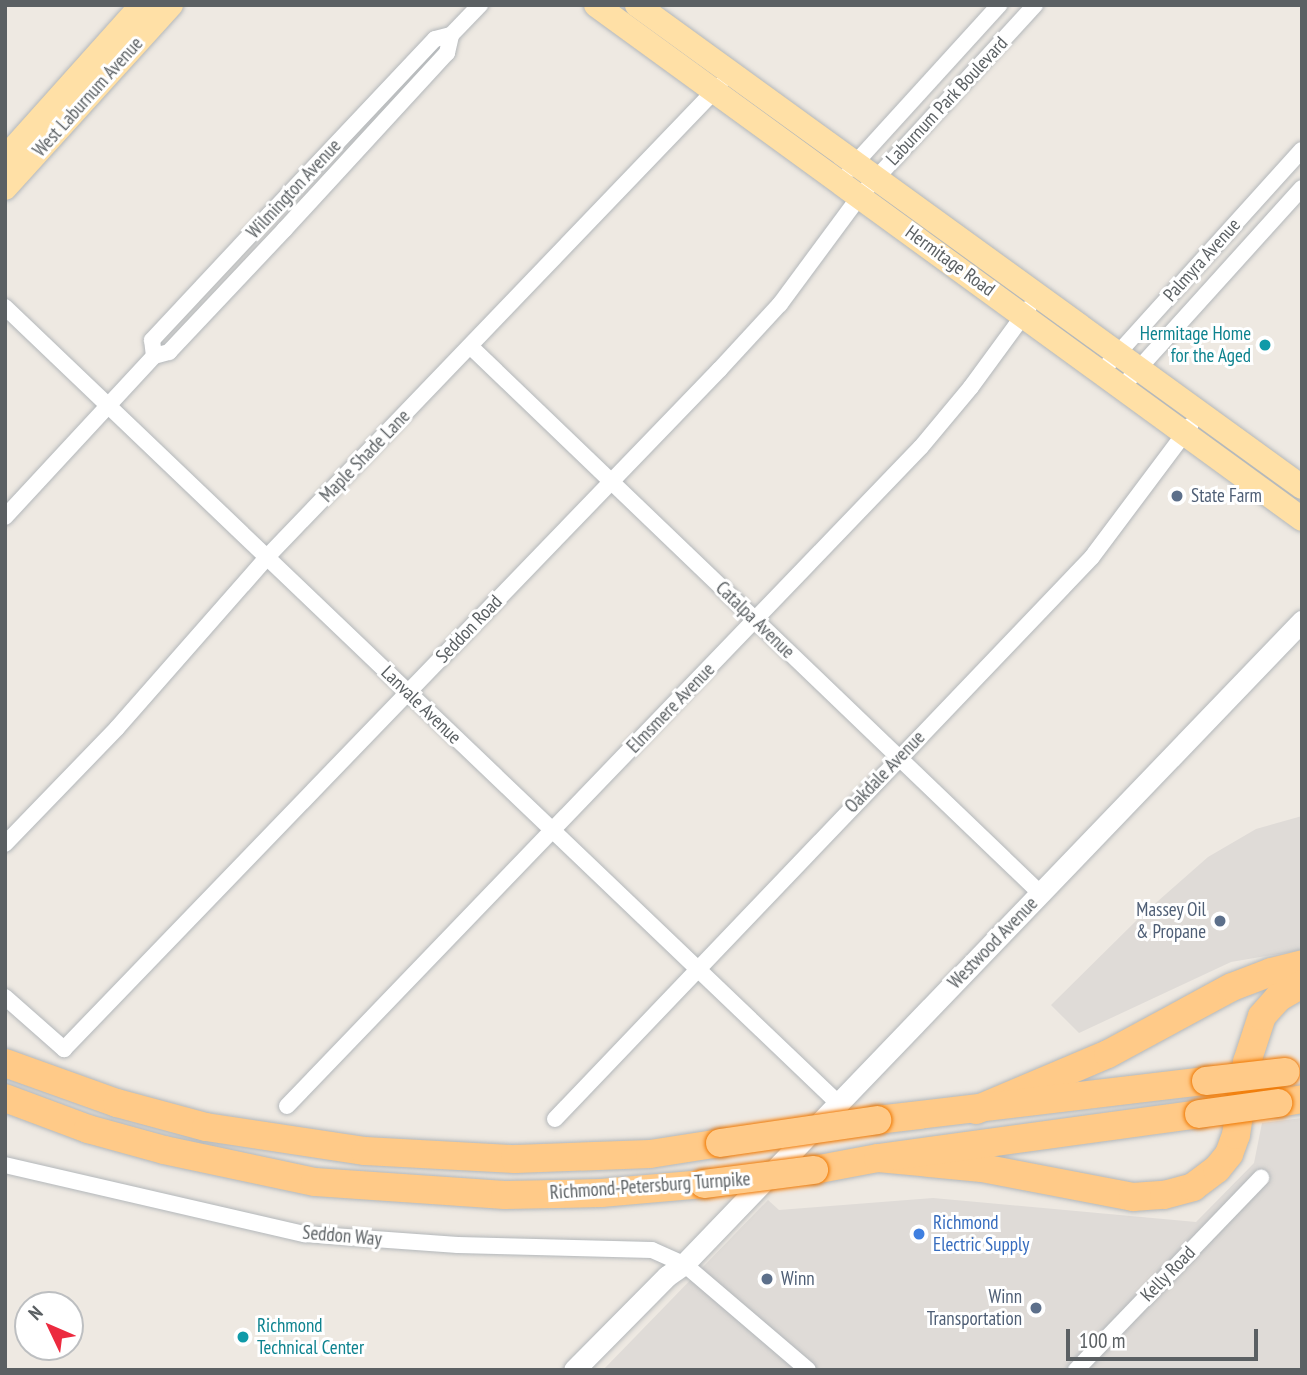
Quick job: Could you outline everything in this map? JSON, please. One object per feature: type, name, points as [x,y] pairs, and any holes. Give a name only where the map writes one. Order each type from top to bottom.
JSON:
[{"type":"highway","points":[[976,1110],[1108,1054],[1232,987],[1302,964]]},
{"type":"highway","points":[[878,1158],[982,1168],[1133,1197],[1164,1195],[1193,1187],[1217,1169],[1228,1154],[1236,1135],[1247,1062],[1262,1016],[1278,998],[1302,984]]},
{"type":"highway","name":"Richmond-Petersburg Turnpike","points":[[5,1063],[117,1103],[206,1127],[365,1151],[515,1159],[650,1154],[877,1120],[1293,1071]]},
{"type":"highway","name":"Richmond-Petersburg Turnpike","points":[[5,1098],[88,1129],[164,1150],[315,1182],[505,1195],[601,1193],[704,1184],[1290,1101]]},
{"type":"main road","name":"West Laburnum Avenue","points":[[5,158],[142,5]]},
{"type":"main road","name":"West Laburnum Avenue","points":[[5,188],[171,5]]},
{"type":"main road","name":"Hermitage Road","points":[[637,5],[723,82]]},
{"type":"main road","name":"Hermitage Road","points":[[598,6],[723,82],[1193,422],[1302,486]]},
{"type":"main road","name":"Hermitage Road","points":[[1193,422],[1302,519]]},
{"type":"main road","name":"Westwood Avenue","points":[[574,1370],[667,1276],[684,1264],[1302,621]]},
{"type":"main road","name":"Westwood Avenue","points":[[589,1370],[677,1279],[684,1264]]},
{"type":"street","name":"Wilmington Avenue","points":[[5,517],[154,356],[169,352],[302,210],[447,53],[452,35],[480,5]]},
{"type":"street","name":"Laburnum Park Boulevard","points":[[847,172],[999,5]]},
{"type":"street","name":"Laburnum Park Boulevard","points":[[868,187],[1035,5]]},
{"type":"street","name":"Wilmington Avenue","points":[[154,356],[152,340],[435,39],[452,35]]},
{"type":"street","name":"Maple Shade Lane","points":[[5,844],[117,728],[267,557],[723,82]]},
{"type":"street","name":"Palmyra Avenue","points":[[1110,362],[1302,150]]},
{"type":"street","name":"Seddon Road","points":[[5,997],[64,1049],[612,482],[780,304],[868,187]]},
{"type":"street","name":"Palmyra Avenue","points":[[1131,377],[1302,188]]},
{"type":"street","points":[[286,196],[302,210]]},
{"type":"street","name":"Elmsmere Avenue","points":[[288,1106],[943,424],[1031,305]]},
{"type":"street","name":"Lanvale Avenue","points":[[5,307],[695,970],[838,1103]]},
{"type":"street","name":"Catalpa Avenue","points":[[470,346],[1040,893]]},
{"type":"street","name":"Oakdale Avenue","points":[[555,1119],[1109,538],[1193,422]]},
{"type":"street","name":"Seddon Way","points":[[5,1165],[305,1234],[458,1245],[652,1250],[684,1264]]},
{"type":"street","name":"Kelly Road","points":[[1076,1370],[1261,1178]]},
{"type":"street","points":[[684,1264],[808,1370]]},
{"type":"shaded area","points":[[1302,816],[1302,950],[1231,962],[1079,1033],[1051,1005],[1141,916],[1208,857],[1256,829]]},
{"type":"shaded area","points":[[1302,1118],[1302,1370],[603,1370],[768,1200],[779,1210],[933,1198],[1196,1222],[1254,1163],[1262,1123]]},
{"type":"place","name":"Hermitage Home for the Aged","points":[[1265,345]]},
{"type":"place","name":"State Farm","points":[[1177,496]]},
{"type":"place","name":"Massey Oil & Propane","points":[[1220,921]]},
{"type":"place","name":"Richmond Electric Supply","points":[[919,1234]]},
{"type":"place","name":"Winn","points":[[767,1279]]},
{"type":"place","name":"Winn Transportation","points":[[1036,1308]]},
{"type":"place","name":"Richmond Technical Center","points":[[243,1337]]}]
